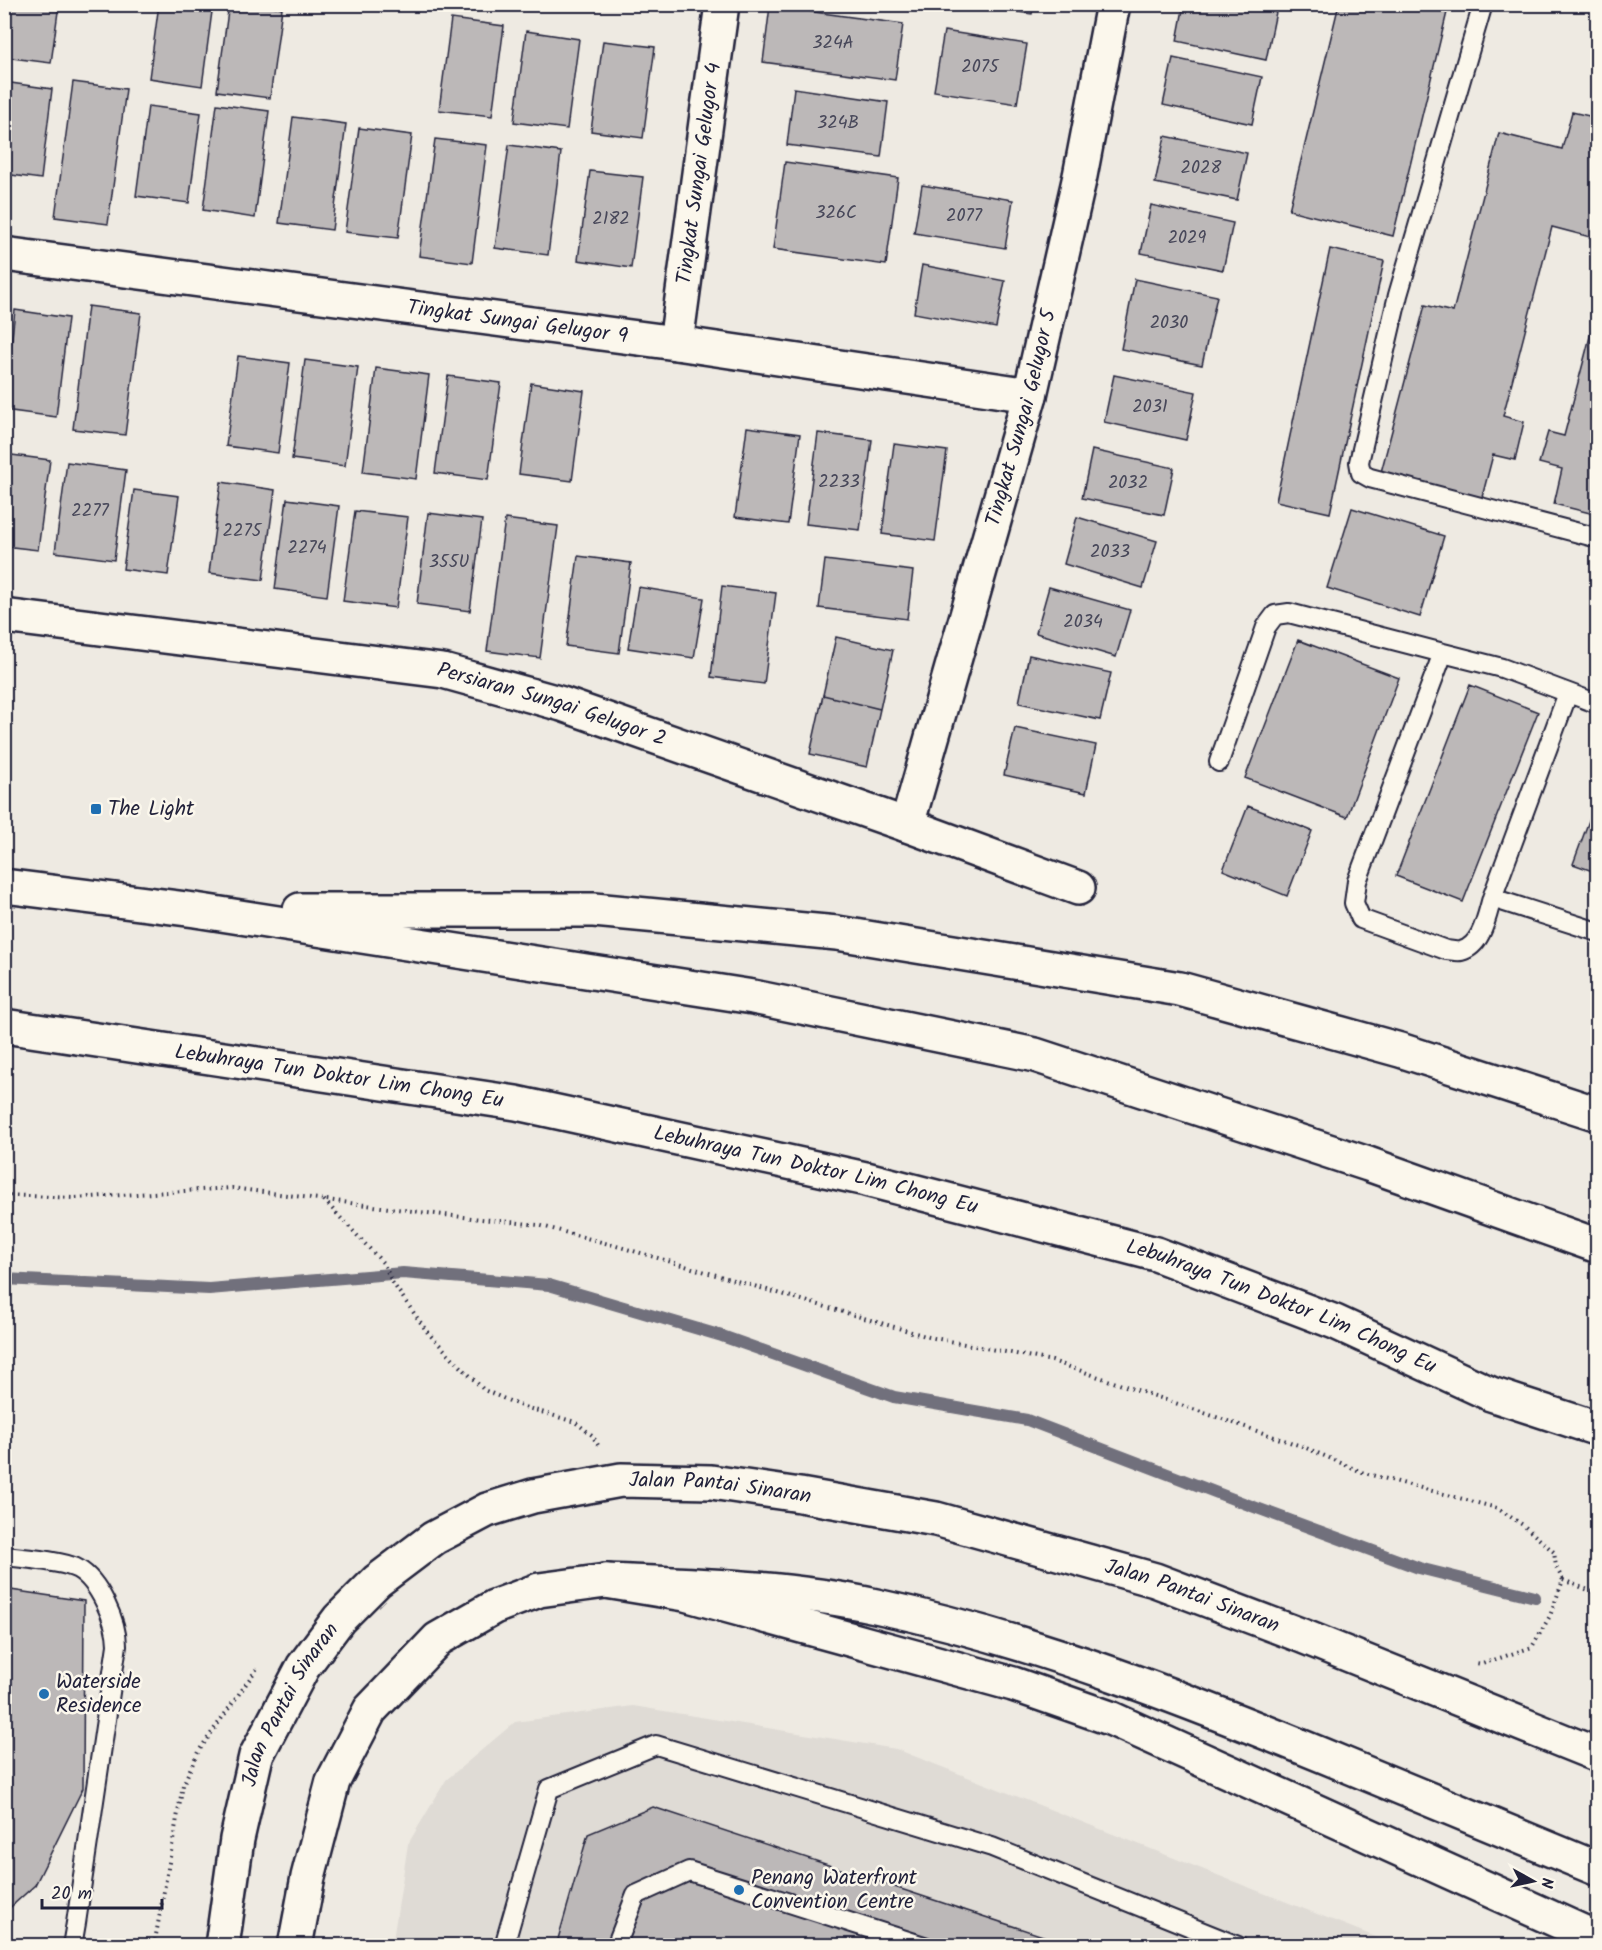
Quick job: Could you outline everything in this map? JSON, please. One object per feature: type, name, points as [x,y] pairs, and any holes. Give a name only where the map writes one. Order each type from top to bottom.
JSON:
[{"type":"main road","name":"Tingkat Sungai Gelugor 4","points":[[676,343],[722,4]]},
{"type":"main road","name":"Tingkat Sungai Gelugor 5","points":[[907,825],[1030,395],[1080,176],[1113,4]]},
{"type":"main road","name":"Tingkat Sungai Gelugor 9","points":[[4,254],[676,343],[1030,395]]},
{"type":"main road","name":"Persiaran Sungai Gelugor 2","points":[[4,616],[443,671],[562,704],[907,825],[1078,888]]},
{"type":"main road","points":[[4,886],[195,910],[753,997],[1035,1055],[1368,1164],[1598,1246]]},
{"type":"main road","points":[[195,910],[594,910],[837,933],[1180,989],[1400,1050],[1598,1114]]},
{"type":"main road","name":"Lebuhraya Tun Doktor Lim Chong Eu","points":[[4,1026],[516,1103],[866,1179],[1156,1254],[1335,1323],[1491,1394],[1598,1429]]},
{"type":"main road","points":[[1491,1394],[1598,1453]]},
{"type":"main road","name":"Jalan Pantai Sinaran","points":[[222,1946],[237,1839],[256,1756],[303,1667],[339,1619],[377,1581],[434,1538],[487,1510],[533,1496],[621,1480],[711,1482],[936,1519],[1155,1580],[1300,1635],[1598,1755]]},
{"type":"main road","points":[[295,1946],[308,1876],[333,1781],[370,1710],[438,1639],[485,1612],[539,1590],[606,1581],[757,1588],[874,1606],[995,1635],[1141,1684],[1286,1740],[1598,1869]]},
{"type":"main road","points":[[606,1581],[685,1594],[1013,1684],[1110,1718],[1598,1939]]},
{"type":"lane","points":[[1483,4],[1398,295],[1359,462],[1361,472],[1370,478],[1598,538]]},
{"type":"lane","points":[[1219,762],[1266,627],[1275,615],[1289,613],[1502,668],[1598,704]]},
{"type":"lane","points":[[1443,653],[1357,881],[1354,903],[1361,920],[1446,950],[1461,951],[1472,945],[1481,932],[1569,693]]},
{"type":"lane","points":[[1492,898],[1598,932]]},
{"type":"lane","points":[[4,1556],[63,1564],[77,1569],[98,1591],[117,1632],[112,1680],[72,1946]]},
{"type":"lane","points":[[504,1946],[549,1789],[656,1744],[992,1847],[1238,1946]]},
{"type":"lane","points":[[616,1946],[636,1895],[689,1871],[924,1946]]},
{"type":"path","points":[[4,1195],[74,1198],[232,1188],[538,1225],[929,1337],[1052,1361],[1304,1447],[1364,1473],[1497,1508],[1523,1525],[1554,1552],[1556,1567],[1563,1580],[1598,1594]]},
{"type":"path","points":[[324,1200],[384,1264],[392,1282]]},
{"type":"shaded area","points":[[633,1706],[896,1749],[1396,1945],[392,1946],[408,1844],[446,1780],[515,1722]]},
{"type":"building","points":[[5,4],[59,4],[51,63],[4,57]]},
{"type":"building","points":[[159,4],[213,4],[202,86],[149,78]]},
{"type":"building","points":[[229,4],[260,4],[282,8],[270,98],[217,91]]},
{"type":"building","points":[[963,4],[1034,4],[1032,14]]},
{"type":"building","points":[[1184,4],[1240,4],[1276,12],[1266,60],[1177,41]]},
{"type":"building","points":[[1339,4],[1449,4],[1393,236],[1289,210]]},
{"type":"building","points":[[770,6],[903,24],[895,80],[763,62]]},
{"type":"building","points":[[451,19],[504,26],[492,116],[439,110]]},
{"type":"building","points":[[526,31],[579,39],[567,129],[514,122]]},
{"type":"building","points":[[944,31],[1027,44],[1017,104],[934,91]]},
{"type":"building","points":[[603,41],[655,47],[643,138],[591,131]]},
{"type":"building","points":[[1173,58],[1262,77],[1252,124],[1163,105]]},
{"type":"building","points":[[4,82],[52,89],[41,179],[4,174]]},
{"type":"building","points":[[73,82],[126,89],[108,224],[55,217]]},
{"type":"building","points":[[794,88],[888,102],[881,157],[787,145]]},
{"type":"building","points":[[217,104],[269,111],[255,218],[203,210]]},
{"type":"building","points":[[148,106],[201,113],[189,203],[136,196]]},
{"type":"building","points":[[1572,112],[1598,118],[1598,239],[1552,227],[1503,416],[1524,422],[1515,460],[1493,455],[1481,501],[1380,476],[1425,305],[1453,312],[1499,133],[1562,149]]},
{"type":"building","points":[[293,117],[346,124],[332,230],[279,223]]},
{"type":"building","points":[[359,128],[412,135],[398,238],[345,232]]},
{"type":"building","points":[[1165,136],[1247,153],[1237,200],[1155,183]]},
{"type":"building","points":[[435,139],[487,145],[472,263],[419,256]]},
{"type":"building","points":[[509,145],[561,152],[548,255],[495,248]]},
{"type":"building","points":[[785,162],[898,178],[886,265],[773,249]]},
{"type":"building","points":[[590,171],[643,177],[631,268],[578,260]]},
{"type":"building","points":[[922,185],[1013,200],[1005,248],[914,233]]},
{"type":"building","points":[[1151,205],[1233,223],[1223,270],[1141,253]]},
{"type":"building","points":[[1330,249],[1384,261],[1330,513],[1276,501]]},
{"type":"building","points":[[922,265],[1005,281],[996,328],[914,313]]},
{"type":"building","points":[[1135,279],[1217,296],[1202,365],[1121,349]]},
{"type":"building","points":[[88,306],[141,313],[125,435],[73,429]]},
{"type":"building","points":[[1598,306],[1598,515],[1554,504],[1562,469],[1539,463],[1548,432],[1564,436]]},
{"type":"building","points":[[15,310],[68,318],[56,417],[4,410]]},
{"type":"building","points":[[238,356],[290,363],[278,453],[226,446]]},
{"type":"building","points":[[305,360],[358,367],[345,466],[292,459]]},
{"type":"building","points":[[376,368],[429,375],[416,479],[363,472]]},
{"type":"building","points":[[1114,375],[1196,392],[1186,440],[1104,422]]},
{"type":"building","points":[[448,376],[501,383],[488,480],[435,473]]},
{"type":"building","points":[[531,383],[584,391],[572,481],[519,474]]},
{"type":"building","points":[[747,427],[800,434],[788,524],[735,517]]},
{"type":"building","points":[[818,433],[872,440],[860,530],[806,524]]},
{"type":"building","points":[[894,444],[947,451],[935,541],[882,534]]},
{"type":"building","points":[[1092,450],[1174,468],[1164,515],[1082,498]]},
{"type":"building","points":[[4,454],[50,460],[38,550],[4,546]]},
{"type":"building","points":[[67,462],[126,470],[114,560],[55,552]]},
{"type":"building","points":[[221,482],[275,490],[263,580],[209,573]]},
{"type":"building","points":[[134,490],[179,496],[168,575],[123,569]]},
{"type":"building","points":[[287,499],[339,506],[327,596],[275,589]]},
{"type":"building","points":[[1352,508],[1444,536],[1420,617],[1327,588]]},
{"type":"building","points":[[355,511],[408,517],[396,608],[343,601]]},
{"type":"building","points":[[428,513],[482,520],[470,611],[417,604]]},
{"type":"building","points":[[1077,517],[1157,541],[1143,588],[1064,564]]},
{"type":"building","points":[[505,519],[558,526],[540,658],[487,651]]},
{"type":"building","points":[[578,556],[631,563],[619,653],[566,646]]},
{"type":"building","points":[[825,560],[913,571],[907,619],[819,608]]},
{"type":"building","points":[[722,586],[776,593],[764,684],[711,677]]},
{"type":"building","points":[[638,587],[704,598],[694,658],[628,648]]},
{"type":"building","points":[[1049,587],[1130,610],[1116,657],[1036,633]]},
{"type":"building","points":[[836,637],[893,650],[880,709],[823,695]]},
{"type":"building","points":[[1298,640],[1399,678],[1347,817],[1245,778]]},
{"type":"building","points":[[1029,655],[1111,673],[1100,720],[1019,703]]},
{"type":"building","points":[[1470,685],[1538,712],[1463,902],[1396,876]]},
{"type":"building","points":[[823,695],[880,709],[867,767],[810,754]]},
{"type":"building","points":[[1015,728],[1096,745],[1086,793],[1004,775]]},
{"type":"building","points":[[1598,796],[1598,873],[1573,864]]},
{"type":"building","points":[[1248,806],[1312,831],[1287,896],[1223,870]]},
{"type":"building","name":"Waterside Residence","points":[[4,1589],[84,1601],[83,1788],[35,1885],[4,1913]]},
{"type":"building","name":"Penang Waterfront Convention Centre","points":[[653,1807],[1073,1946],[556,1946],[588,1834]]},
{"type":"waterway","points":[[4,1279],[209,1289],[403,1273],[549,1285],[722,1336],[894,1397],[1027,1420],[1419,1568],[1535,1597]]},
{"type":"place","name":"The Light","points":[[96,809]]},
{"type":"place","name":"Waterside Residence","points":[[44,1694]]},
{"type":"place","name":"Penang Waterfront Convention Centre","points":[[739,1890]]}]
